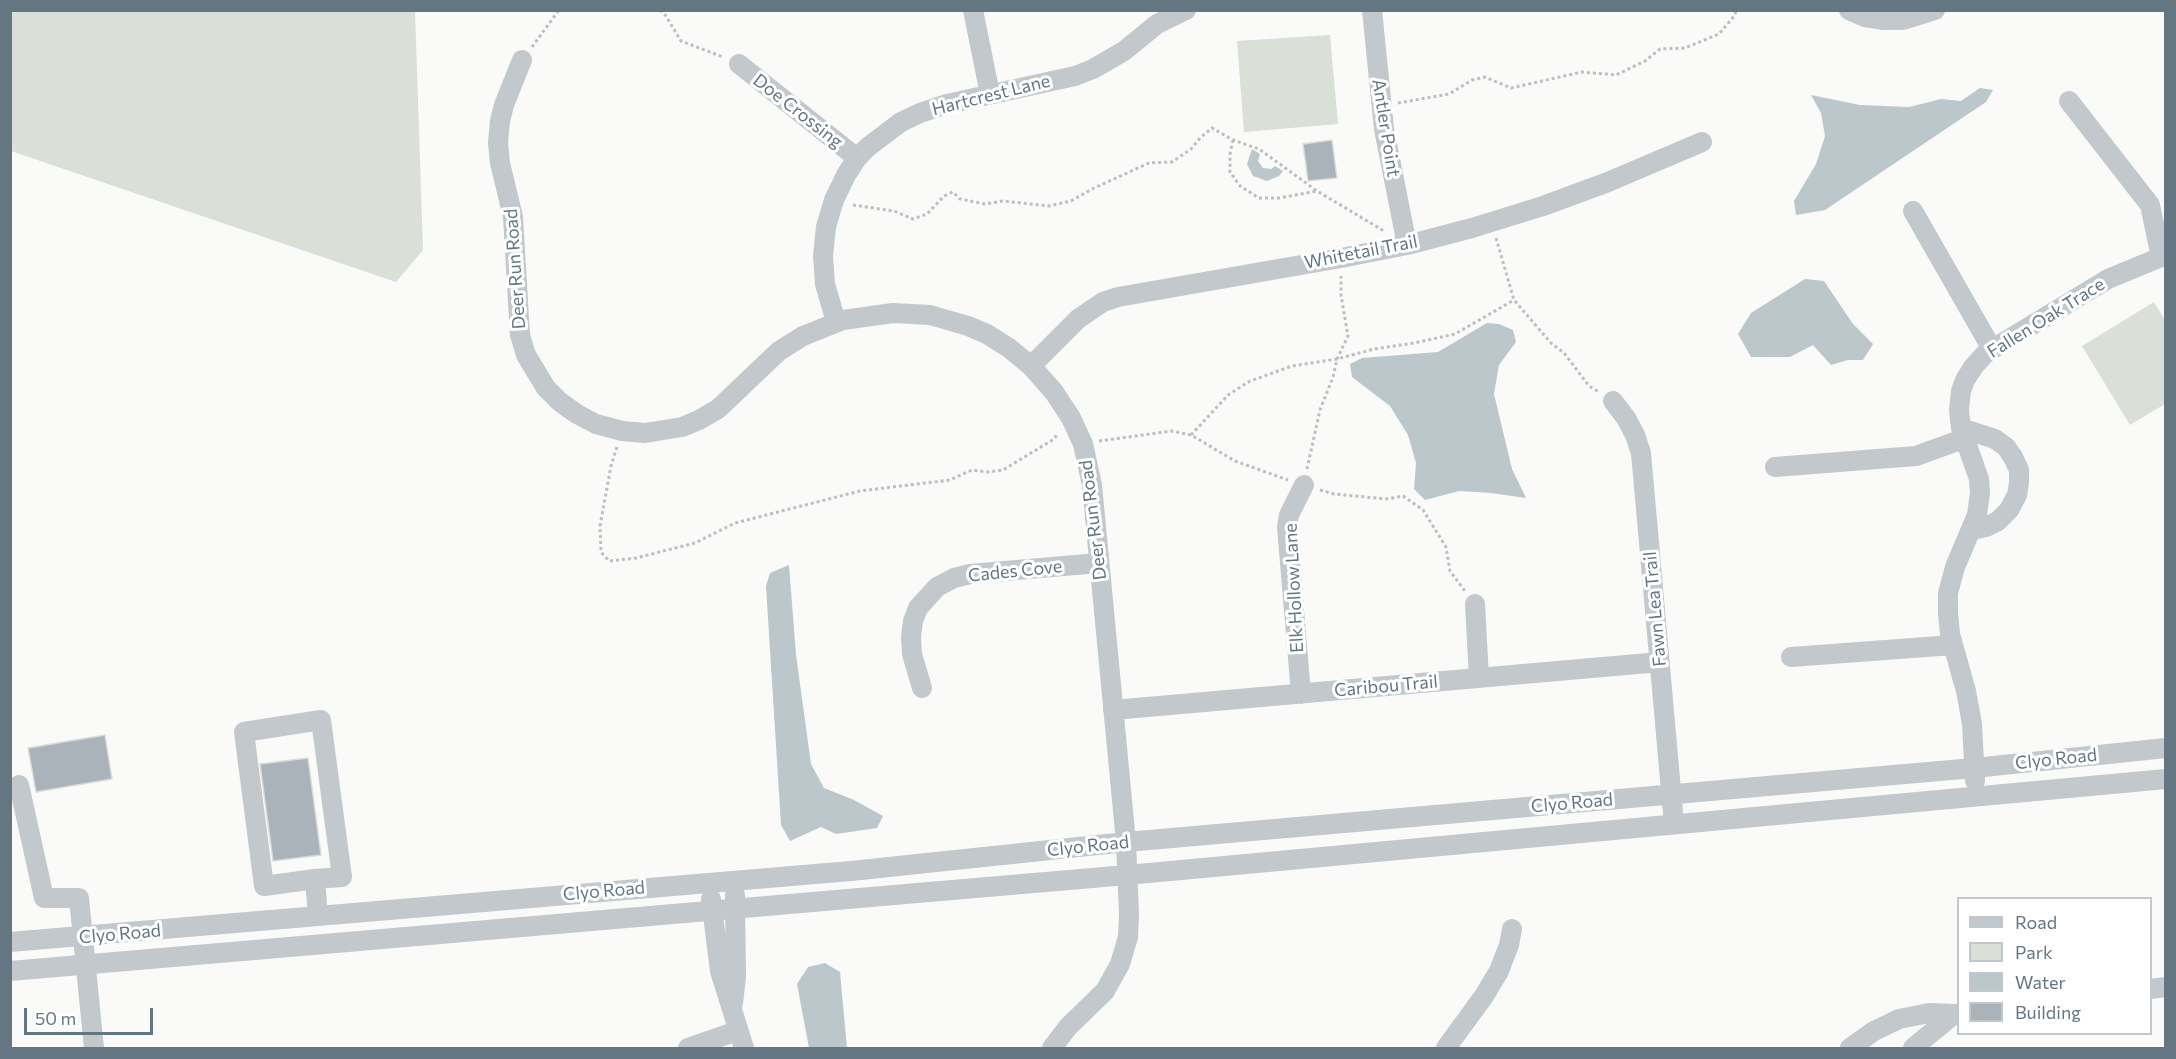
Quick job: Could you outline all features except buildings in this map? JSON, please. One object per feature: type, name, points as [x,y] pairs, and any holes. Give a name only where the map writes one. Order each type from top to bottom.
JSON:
[{"type":"street","points":[[973,10],[990,94]]},
{"type":"street","name":"Hartcrest Lane","points":[[836,322],[825,284],[823,256],[826,227],[834,200],[846,175],[856,159],[868,147],[920,113],[947,104],[1093,69],[1124,51],[1157,24],[1186,10]]},
{"type":"street","name":"Antler Point","points":[[1372,10],[1384,129],[1407,245]]},
{"type":"street","points":[[1848,10],[1865,17],[1903,20],[1935,10]]},
{"type":"street","name":"Deer Run Road","points":[[522,60],[504,105],[498,143],[500,163],[513,217],[520,335],[526,355],[546,388],[577,414],[596,424],[622,431],[661,432],[682,427],[718,409],[779,351],[803,336],[836,322],[893,312],[930,315],[987,334],[1031,366],[1054,392],[1071,418],[1083,444],[1092,485],[1126,842],[1129,914],[1128,937],[1120,964],[1105,991],[1068,1027],[1052,1048]]},
{"type":"street","name":"Doe Crossing","points":[[739,64],[856,159]]},
{"type":"street","points":[[2068,101],[2150,205],[2163,256]]},
{"type":"street","name":"Whitetail Trail","points":[[1031,366],[1078,319],[1103,302],[1118,297],[1407,245],[1495,221],[1608,182],[1702,142]]},
{"type":"street","points":[[1913,211],[1992,349]]},
{"type":"street","name":"Fallen Oak Trace","points":[[1976,796],[1972,724],[1966,691],[1953,645],[1948,613],[1948,593],[1955,567],[1977,515],[1979,479],[1962,433],[1959,410],[1965,380],[1974,366],[1992,349],[2108,279],[2163,256]]},
{"type":"street","name":"Fawn Lea Trail","points":[[1613,401],[1631,427],[1641,453],[1674,824]]},
{"type":"street","points":[[1775,467],[1916,456],[1962,433],[1995,439],[2006,447],[2019,470],[2017,495],[2009,510],[1998,521],[1972,530]]},
{"type":"street","name":"Elk Hollow Lane","points":[[1301,694],[1287,527],[1289,515],[1304,485]]},
{"type":"street","name":"Cades Cove","points":[[922,688],[912,654],[913,621],[918,608],[937,587],[954,578],[970,574],[1099,563]]},
{"type":"street","points":[[1474,604],[1479,678]]},
{"type":"street","points":[[1791,657],[1953,645]]},
{"type":"street","name":"Caribou Trail","points":[[1113,710],[1660,662]]},
{"type":"street","points":[[321,720],[342,876],[315,879],[264,886],[244,732],[321,720]]},
{"type":"street","name":"Clyo Road","points":[[10,942],[851,871],[1126,842],[1974,768],[2166,748]]},
{"type":"street","name":"Clyo Road","points":[[10,971],[1127,875],[2166,779]]},
{"type":"street","points":[[19,785],[44,898],[79,898],[94,1048]]},
{"type":"street","points":[[315,879],[318,916]]},
{"type":"street","points":[[732,1009],[736,977],[734,880]]},
{"type":"street","points":[[688,1048],[740,1040],[720,971],[710,882]]},
{"type":"street","points":[[1446,1048],[1484,996],[1499,971],[1509,945],[1512,929]]},
{"type":"street","points":[[1850,1048],[1874,1030],[1899,1019],[1929,1013],[1956,1015]]},
{"type":"street","points":[[1913,1048],[1956,1015]]},
{"type":"path","points":[[522,60],[559,10]]},
{"type":"path","points":[[660,10],[681,41],[739,64]]},
{"type":"path","points":[[1381,105],[1449,94],[1472,80],[1485,78],[1511,88],[1582,72],[1616,75],[1645,61],[1660,48],[1685,48],[1719,34],[1735,15],[1736,10]]},
{"type":"path","points":[[853,205],[894,211],[913,219],[927,214],[944,196],[953,192],[960,199],[985,204],[1003,201],[1049,206],[1071,201],[1149,163],[1172,162],[1191,149],[1212,128],[1233,140],[1259,148],[1317,191],[1407,245]]},
{"type":"path","points":[[1233,140],[1230,172],[1240,186],[1258,198],[1279,198],[1317,191]]},
{"type":"path","points":[[1495,221],[1496,243],[1514,300],[1551,344],[1564,353],[1589,386],[1613,401]]},
{"type":"path","points":[[1304,485],[1320,410],[1337,359],[1348,336],[1341,295],[1341,258]]},
{"type":"path","points":[[1191,435],[1228,394],[1250,381],[1292,366],[1455,334],[1514,300]]},
{"type":"path","points":[[622,431],[611,466],[600,526],[601,552],[609,561],[636,558],[695,543],[735,523],[860,491],[950,480],[972,470],[988,472],[1003,470],[1054,439],[1071,418]]},
{"type":"path","points":[[1083,444],[1172,431],[1191,435],[1235,461],[1334,494],[1386,499],[1403,496],[1423,510],[1446,547],[1450,571],[1474,604]]},
{"type":"green space","points":[[11,10],[415,11],[423,250],[396,282],[11,151]]},
{"type":"green space","points":[[1330,35],[1338,124],[1244,132],[1237,41]]},
{"type":"green space","points":[[2154,302],[2165,320],[2165,404],[2130,425],[2082,346]]},
{"type":"water","points":[[1980,88],[1993,90],[1986,102],[1825,210],[1796,215],[1794,201],[1816,164],[1825,136],[1821,113],[1811,95],[1860,105],[1909,107],[1941,99],[1961,101]]},
{"type":"water","points":[[1252,149],[1260,154],[1258,161],[1263,168],[1271,169],[1275,166],[1283,171],[1279,176],[1267,181],[1253,176],[1247,164]]},
{"type":"water","points":[[1805,279],[1824,281],[1853,324],[1873,344],[1863,360],[1848,360],[1831,365],[1813,345],[1790,357],[1751,357],[1738,334],[1751,313]]},
{"type":"water","points":[[1487,323],[1499,324],[1513,330],[1516,342],[1499,365],[1494,394],[1512,469],[1526,498],[1459,491],[1425,500],[1414,489],[1416,463],[1408,435],[1390,406],[1352,377],[1350,364],[1362,358],[1438,352]]},
{"type":"water","points":[[789,565],[796,655],[811,764],[824,788],[854,800],[883,816],[877,828],[836,834],[821,827],[790,841],[781,825],[766,586],[770,573]]},
{"type":"water","points":[[825,963],[840,972],[847,1048],[809,1048],[797,984],[808,967]]}]
